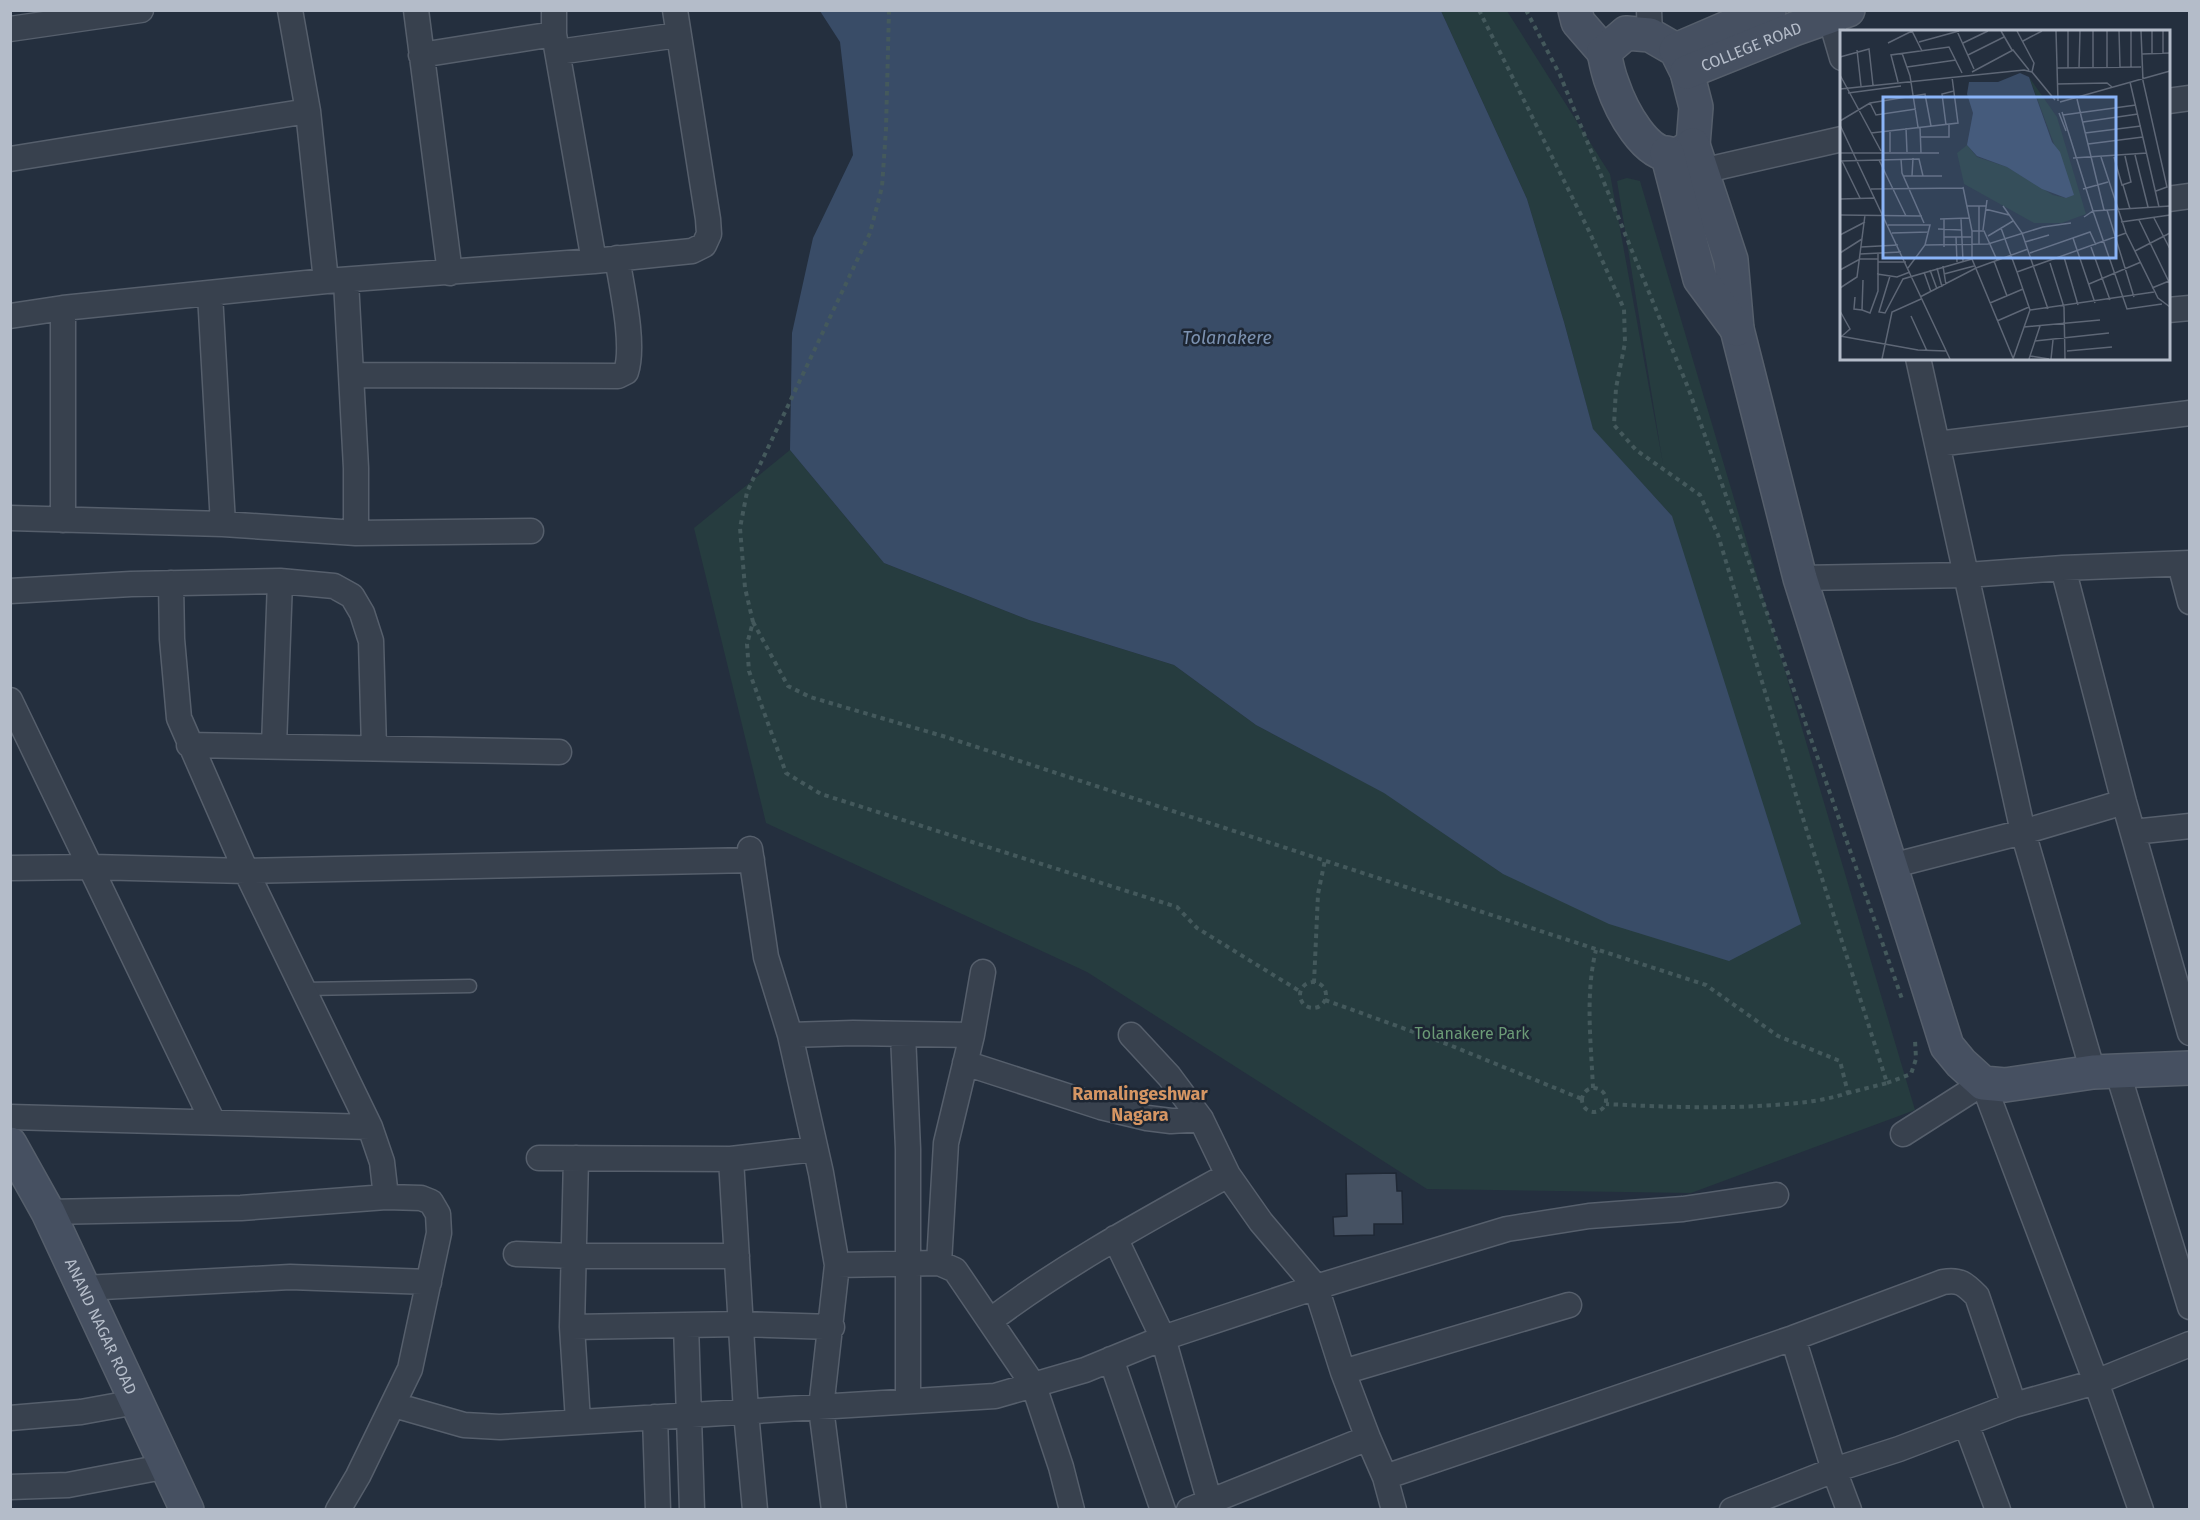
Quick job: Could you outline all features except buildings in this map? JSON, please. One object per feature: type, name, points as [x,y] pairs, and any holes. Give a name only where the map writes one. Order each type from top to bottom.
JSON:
[{"type":"street","points":[[10,29],[141,10]]},
{"type":"street","points":[[290,10],[351,375],[356,468],[356,533]]},
{"type":"street","points":[[416,10],[450,273]]},
{"type":"street","points":[[10,316],[336,281],[692,251],[704,245],[709,234],[708,219],[675,10]]},
{"type":"street","points":[[1575,10],[1578,22],[1644,37],[1696,107],[1687,156],[1700,279],[1737,329],[1800,578],[1947,1046],[1961,1063],[1983,1083],[2096,1382],[2141,1509]]},
{"type":"street","name":"COLLEGE ROAD","points":[[1644,37],[1768,10]]},
{"type":"street","points":[[1839,14],[1840,30]]},
{"type":"street","name":"COLLEGE ROAD","points":[[1644,37],[1839,14]]},
{"type":"street","points":[[421,55],[555,32],[678,35]]},
{"type":"street","points":[[351,375],[618,376],[626,372],[629,363],[628,334],[606,260],[555,32]]},
{"type":"street","points":[[1644,37],[1611,83],[1625,114],[1658,152],[1687,156],[1840,139]]},
{"type":"street","points":[[2170,101],[2190,99]]},
{"type":"street","points":[[10,159],[308,111]]},
{"type":"street","points":[[2170,199],[2190,196]]},
{"type":"street","points":[[210,294],[223,524]]},
{"type":"street","points":[[2170,310],[2190,308]]},
{"type":"street","points":[[63,309],[63,520]]},
{"type":"street","points":[[1918,360],[2023,832],[2105,1071],[2190,1307]]},
{"type":"street","points":[[1938,444],[2190,413]]},
{"type":"street","points":[[10,518],[223,524],[356,533],[531,531]]},
{"type":"street","points":[[1800,578],[1967,575],[2185,563],[2190,602]]},
{"type":"street","points":[[2063,568],[2124,802],[2190,1033]]},
{"type":"street","points":[[274,746],[280,581]]},
{"type":"street","points":[[10,591],[171,583],[280,581],[334,586],[352,596],[362,614],[371,642],[374,748]]},
{"type":"street","points":[[171,583],[172,639],[179,718],[246,871],[370,1127],[382,1162],[386,1197]]},
{"type":"street","points":[[10,700],[213,1122]]},
{"type":"street","points":[[189,745],[559,752]]},
{"type":"street","points":[[1891,866],[2023,832],[2124,802]]},
{"type":"street","points":[[2133,832],[2190,826]]},
{"type":"street","points":[[10,868],[92,867],[246,871],[751,854],[766,957],[790,1035],[821,1173],[837,1265],[822,1408],[834,1509]]},
{"type":"street","points":[[939,1263],[946,1143],[972,1035],[982,972]]},
{"type":"street","points":[[903,1034],[908,1149],[908,1400]]},
{"type":"street","points":[[790,1035],[972,1035]]},
{"type":"street","points":[[1131,1035],[1169,1076],[1201,1119],[1228,1175],[1261,1222],[1316,1287],[1343,1372],[1385,1477],[1394,1509]]},
{"type":"street","points":[[965,1063],[1147,1118],[1172,1121],[1201,1119]]},
{"type":"street","points":[[1903,1134],[1983,1083],[2005,1086],[2105,1071],[2190,1068]]},
{"type":"street","points":[[10,1117],[370,1127]]},
{"type":"street","name":"ANAND NAGAR ROAD","points":[[10,1144],[48,1212],[187,1509]]},
{"type":"street","points":[[539,1158],[731,1160],[814,1149]]},
{"type":"street","points":[[576,1158],[572,1327],[578,1421]]},
{"type":"street","points":[[731,1160],[746,1412],[755,1509]]},
{"type":"street","points":[[991,1320],[1014,1302],[1115,1238],[1228,1175]]},
{"type":"street","points":[[394,1405],[464,1425],[500,1427],[995,1396],[1084,1370],[1163,1338],[1316,1287],[1507,1229],[1589,1216],[1683,1209],[1776,1195]]},
{"type":"street","points":[[48,1212],[241,1208],[386,1197],[420,1198],[431,1202],[438,1214],[439,1233],[410,1369],[358,1476],[338,1509]]},
{"type":"street","points":[[1115,1238],[1163,1338],[1203,1507],[1368,1438]]},
{"type":"street","points":[[516,1254],[737,1256]]},
{"type":"street","points":[[837,1265],[939,1263],[955,1270],[1034,1386],[1061,1467],[1072,1509]]},
{"type":"street","points":[[84,1288],[290,1277],[429,1282]]},
{"type":"street","points":[[1385,1477],[1792,1338],[1942,1282],[1954,1280],[1967,1285],[1977,1296],[2014,1405]]},
{"type":"street","points":[[1343,1372],[1569,1305]]},
{"type":"street","points":[[572,1327],[741,1324],[832,1326]]},
{"type":"street","points":[[686,1325],[692,1509]]},
{"type":"street","points":[[1792,1338],[1834,1470],[1850,1509]]},
{"type":"street","points":[[1732,1509],[2014,1405],[2096,1382],[2190,1344]]},
{"type":"street","points":[[1111,1359],[1163,1509]]},
{"type":"street","points":[[10,1418],[81,1412],[136,1402]]},
{"type":"street","points":[[655,1417],[658,1509]]},
{"type":"street","points":[[1966,1424],[1998,1509]]},
{"type":"street","points":[[10,1487],[68,1485],[168,1466]]},
{"type":"lane","points":[[305,989],[470,986]]},
{"type":"path","points":[[889,10],[882,188],[870,233],[747,492],[740,528],[745,588],[753,622],[788,686],[810,697],[946,737],[1706,984],[1778,1036],[1840,1061],[1848,1094]]},
{"type":"path","points":[[1479,10],[1589,231],[1624,309],[1625,343],[1616,388],[1614,425],[1636,450],[1700,495],[1718,535],[1805,825],[1887,1083]]},
{"type":"path","points":[[1526,10],[1560,75],[1689,390],[1904,1005]]},
{"type":"path","points":[[753,622],[747,644],[749,671],[786,772],[821,794],[1177,907],[1197,928],[1301,992],[1304,1004],[1311,1008],[1320,1006],[1325,1000],[1324,988],[1314,983],[1306,985],[1301,992]]},
{"type":"path","points":[[1314,983],[1318,894],[1325,860]]},
{"type":"path","points":[[1593,1088],[1590,989],[1596,950]]},
{"type":"path","points":[[1325,1000],[1447,1044],[1582,1099]]},
{"type":"path","points":[[1606,1104],[1604,1092],[1593,1088],[1586,1092],[1582,1099],[1584,1106],[1590,1111],[1598,1112],[1606,1104],[1696,1109],[1824,1101],[1911,1074],[1916,1059],[1915,1038]]},
{"type":"green space","name":"Tolanakere Park","points":[[1441,11],[1507,11],[1610,174],[1663,464],[1617,181],[1627,178],[1640,181],[1915,1110],[1691,1193],[1427,1189],[1087,972],[766,823],[694,528],[790,450],[884,563],[1029,620],[1174,665],[1256,725],[1385,793],[1503,874],[1672,516],[1593,430],[1527,199]]},
{"type":"water","name":"Tolanakere","points":[[820,11],[1441,11],[1527,199],[1593,429],[1672,516],[1801,924],[1729,961],[1609,924],[1503,874],[1384,793],[1256,725],[1174,665],[1029,620],[884,563],[790,450],[792,333],[813,238],[853,155],[840,42]]},
{"type":"district","name":"Ramalingeshwar Nagara","points":[[1140,1104]]}]
